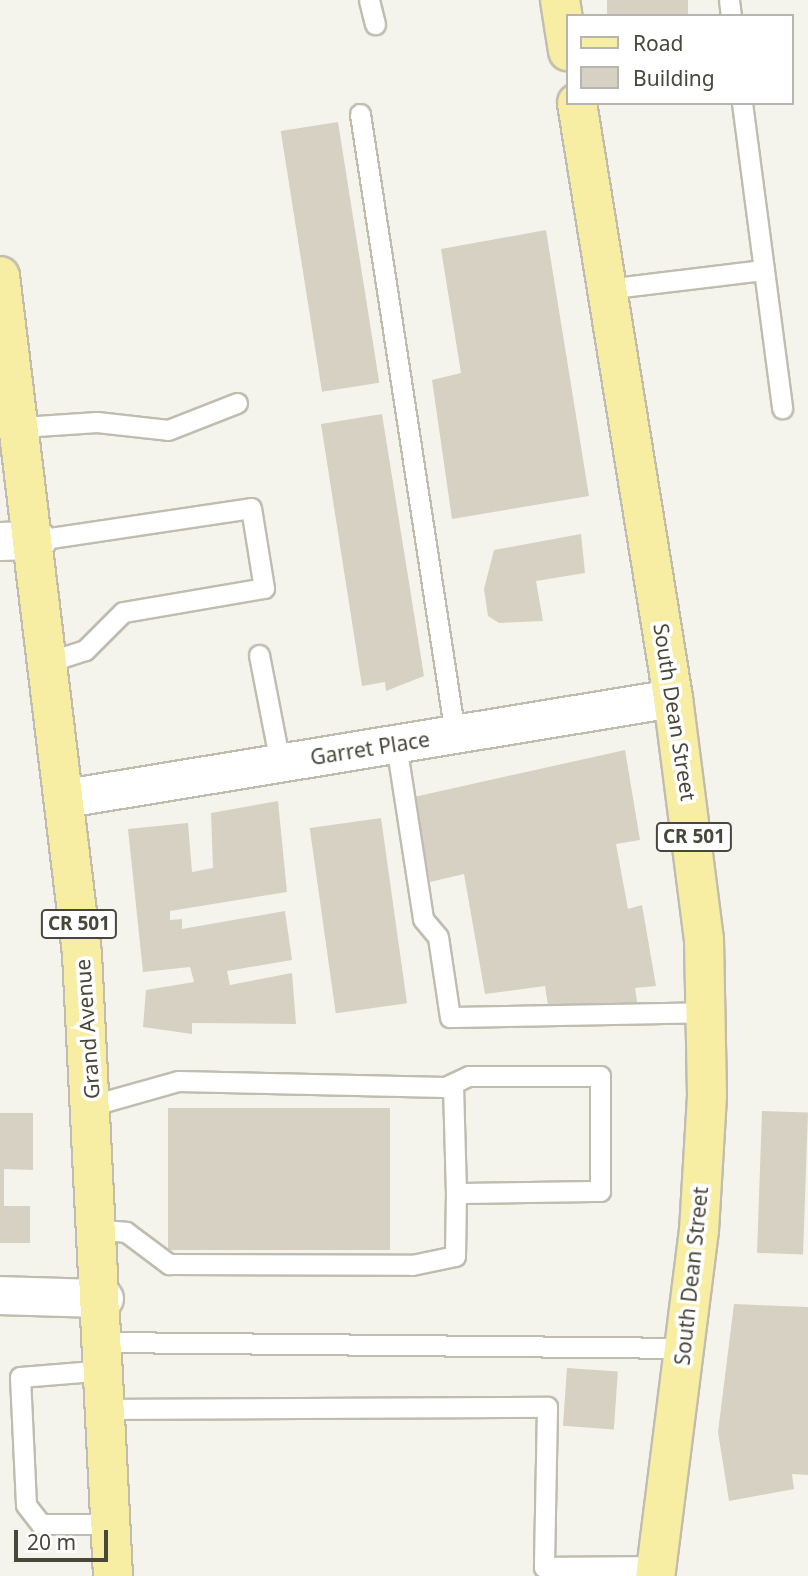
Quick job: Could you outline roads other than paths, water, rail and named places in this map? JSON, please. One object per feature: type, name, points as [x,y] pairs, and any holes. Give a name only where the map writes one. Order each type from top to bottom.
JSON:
[{"type":"main road","points":[[560,0],[566,38]]},
{"type":"main road","name":"South Dean Street","points":[[577,105],[699,869],[707,1012],[699,1230],[655,1571]]},
{"type":"main road","name":"Grand Avenue","points":[[0,276],[22,427],[18,540],[51,661],[93,1105],[104,1298],[113,1576]]},
{"type":"street","name":"Garret Place","points":[[66,798],[673,698]]},
{"type":"street","points":[[0,1295],[104,1298]]},
{"type":"lane","points":[[369,0],[375,24]]},
{"type":"lane","points":[[742,105],[782,408]]},
{"type":"lane","points":[[360,114],[455,734]]},
{"type":"lane","points":[[606,289],[764,270]]},
{"type":"lane","points":[[22,427],[97,422],[168,430],[237,404]]},
{"type":"lane","points":[[18,540],[251,508],[264,588],[123,612],[85,650],[51,661]]},
{"type":"lane","points":[[259,655],[280,763]]},
{"type":"lane","points":[[396,744],[423,919],[438,937],[450,1017],[707,1012]]},
{"type":"lane","points":[[93,1105],[178,1081],[453,1084],[468,1076],[595,1076],[603,1082],[600,1191],[456,1193]]},
{"type":"lane","points":[[100,1230],[126,1232],[169,1264],[412,1265],[455,1256],[453,1084]]},
{"type":"lane","points":[[111,1524],[41,1524],[26,1505],[20,1377],[106,1356],[684,1348]]},
{"type":"lane","points":[[107,1409],[547,1407],[544,1572],[655,1571]]}]
